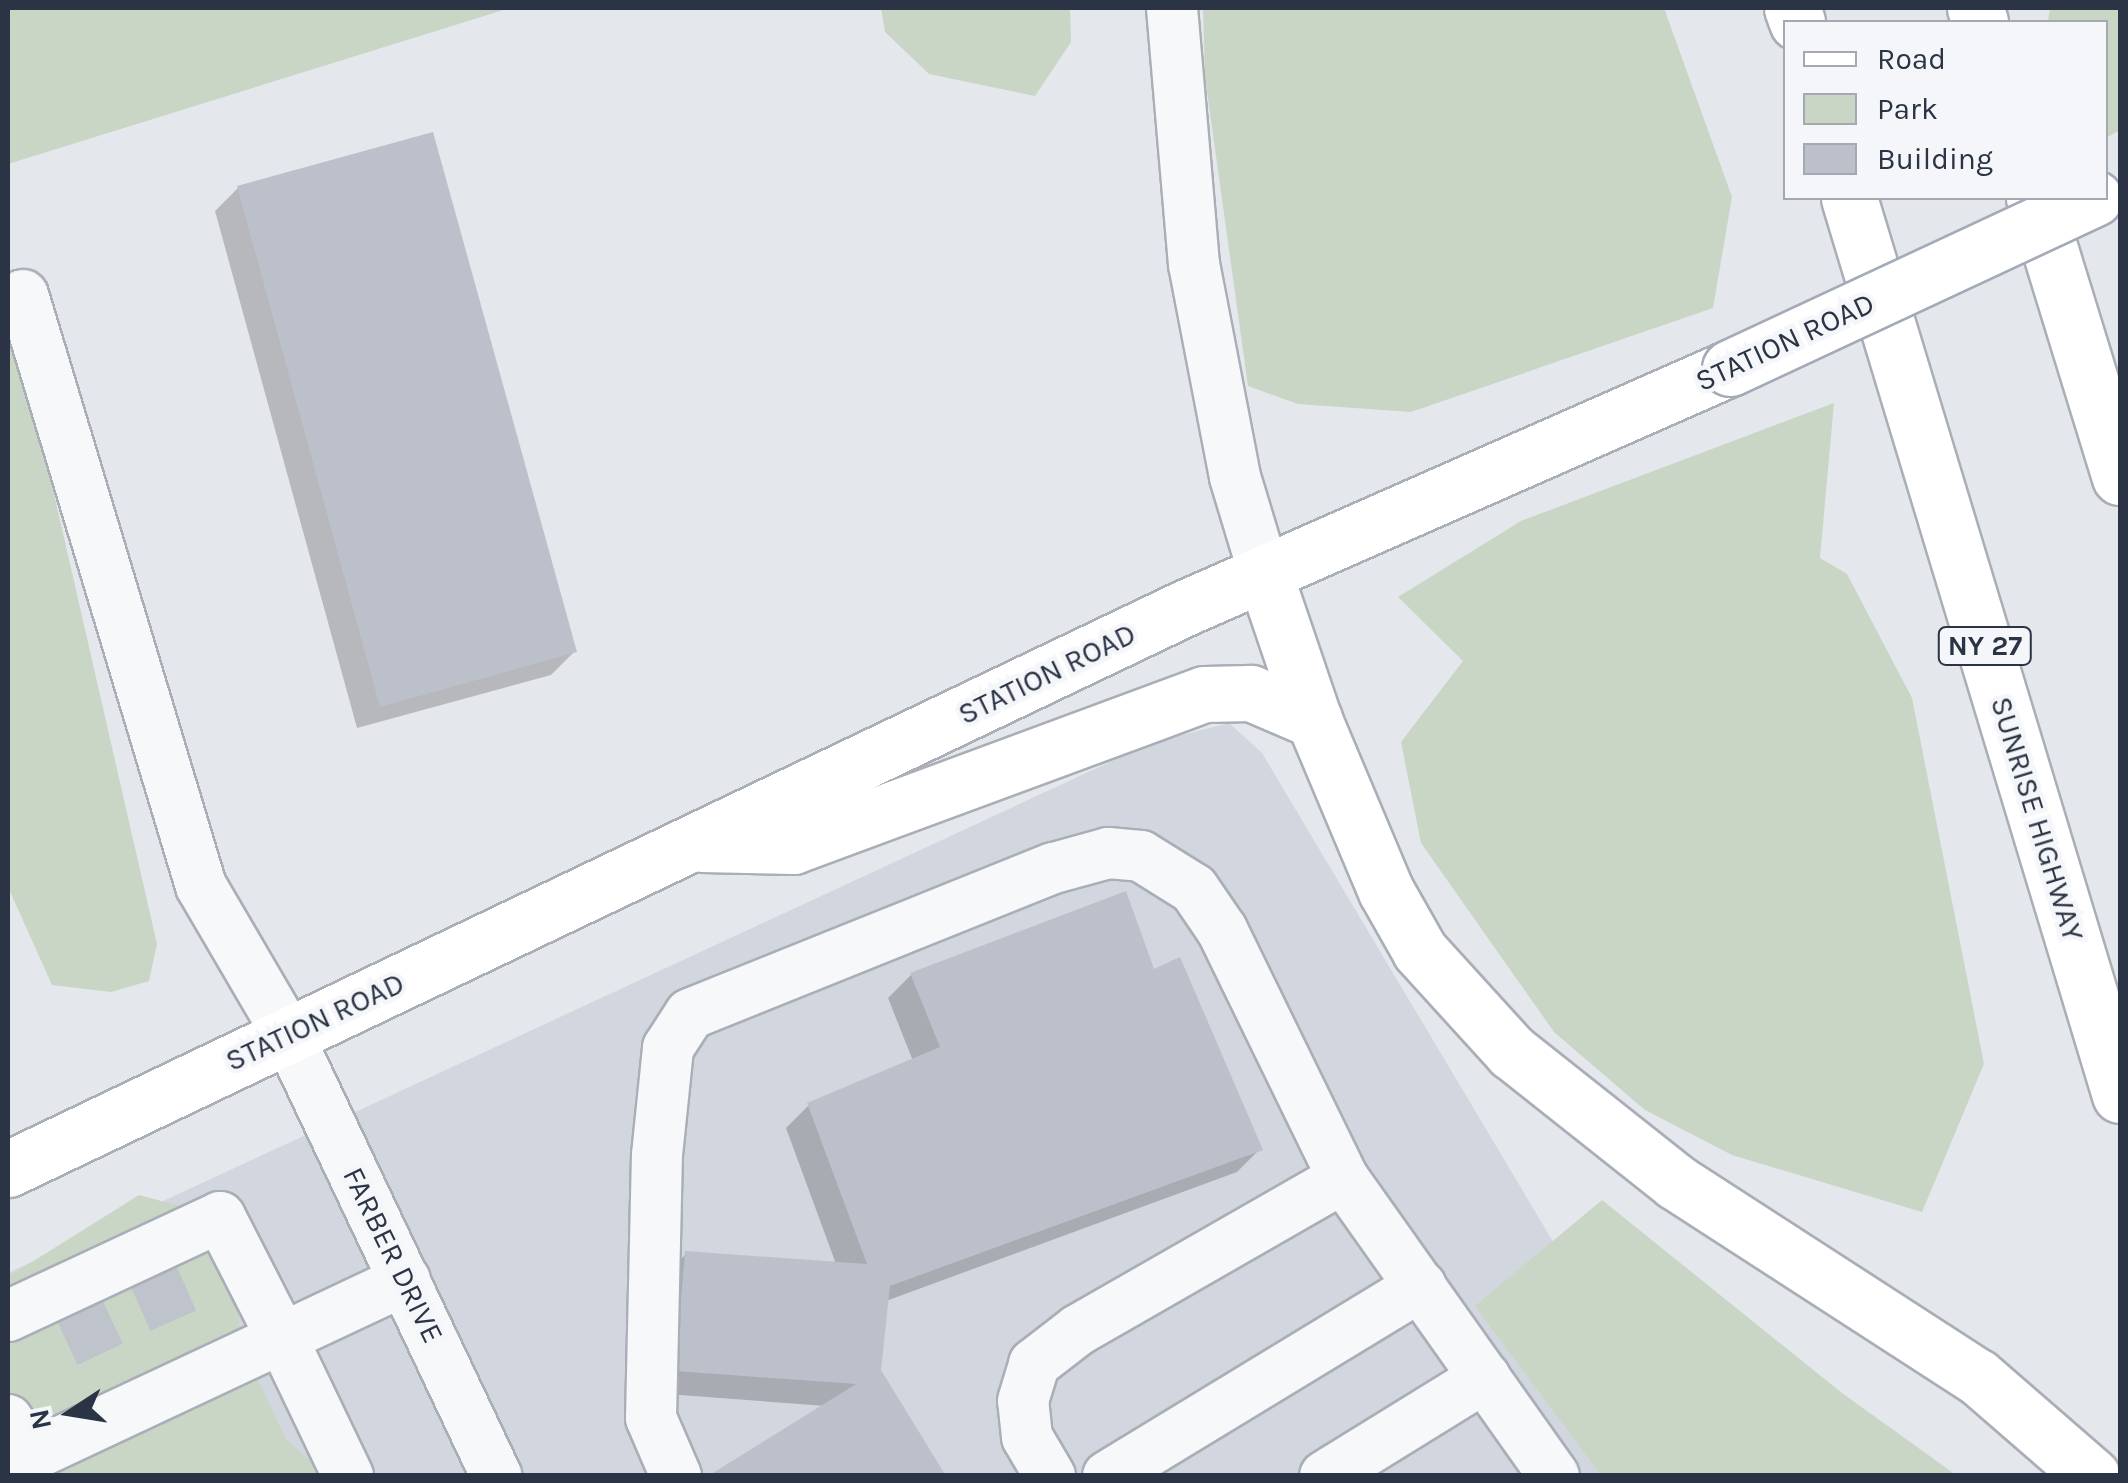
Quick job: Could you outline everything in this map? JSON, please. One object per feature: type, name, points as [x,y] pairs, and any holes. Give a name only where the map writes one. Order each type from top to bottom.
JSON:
[{"type":"main road","name":"SUNRISE HIGHWAY","points":[[1851,200],[2120,1095]]},
{"type":"main road","points":[[2035,200],[2120,476]]},
{"type":"main road","name":"STATION ROAD","points":[[8,1169],[1264,573],[1730,368],[2090,200]]},
{"type":"main road","points":[[1264,573],[1314,720],[1361,838],[1420,950],[1512,1052],[1676,1182],[1978,1376],[2092,1476]]},
{"type":"main road","points":[[694,844],[793,846],[1204,694],[1252,694],[1314,720]]},
{"type":"street","points":[[1172,8],[1194,264],[1236,476],[1264,573]]},
{"type":"street","name":"FARBER DRIVE","points":[[22,294],[201,886],[288,1035],[405,1280],[481,1470]]},
{"type":"street","points":[[676,1476],[651,1418],[657,1155],[668,1048],[690,1014],[1054,868],[1108,853],[1141,856],[1194,889],[1222,930],[1343,1178],[1553,1475]]},
{"type":"street","points":[[1050,1476],[1027,1437],[1022,1401],[1034,1364],[1078,1330],[1343,1178]]},
{"type":"street","points":[[10,1309],[74,1298],[147,1264],[220,1217],[348,1476]]},
{"type":"street","points":[[8,1420],[26,1458],[118,1391],[190,1358],[282,1338],[405,1280]]},
{"type":"street","points":[[1108,1476],[1421,1286]]},
{"type":"street","points":[[1324,1476],[1485,1377]]},
{"type":"shaded area","points":[[1229,723],[1262,753],[1692,1475],[8,1475],[8,1273],[1151,743]]},
{"type":"green space","points":[[8,8],[510,8],[8,164]]},
{"type":"green space","points":[[881,8],[1070,8],[1071,42],[1035,96],[929,74],[885,32]]},
{"type":"green space","points":[[1203,8],[1664,8],[1732,197],[1713,308],[1411,412],[1298,404],[1248,386],[1205,77]]},
{"type":"green space","points":[[2050,8],[2120,8],[2120,130],[2108,137],[2108,20],[2048,20]]},
{"type":"green space","points":[[8,293],[157,944],[149,981],[111,992],[52,985],[8,887]]},
{"type":"green space","points":[[1834,403],[1820,558],[1847,574],[1912,698],[1984,1064],[1922,1212],[1732,1155],[1645,1110],[1554,1032],[1421,843],[1401,742],[1463,661],[1398,597],[1521,521]]},
{"type":"green space","points":[[139,1195],[217,1216],[233,1263],[242,1347],[286,1439],[326,1475],[8,1476],[8,1277]]},
{"type":"green space","points":[[1602,1200],[1842,1393],[1956,1475],[1601,1475],[1475,1306]]},
{"type":"building","points":[[433,132],[577,652],[380,707],[237,186]]},
{"type":"building","points":[[1126,891],[1154,969],[1180,957],[1263,1150],[890,1286],[881,1370],[946,1476],[708,1476],[856,1384],[675,1371],[685,1251],[867,1264],[807,1103],[940,1047],[910,973]]},
{"type":"tunnel","points":[[153,1275],[181,1338]]},
{"type":"tunnel","points":[[79,1309],[109,1373]]}]
